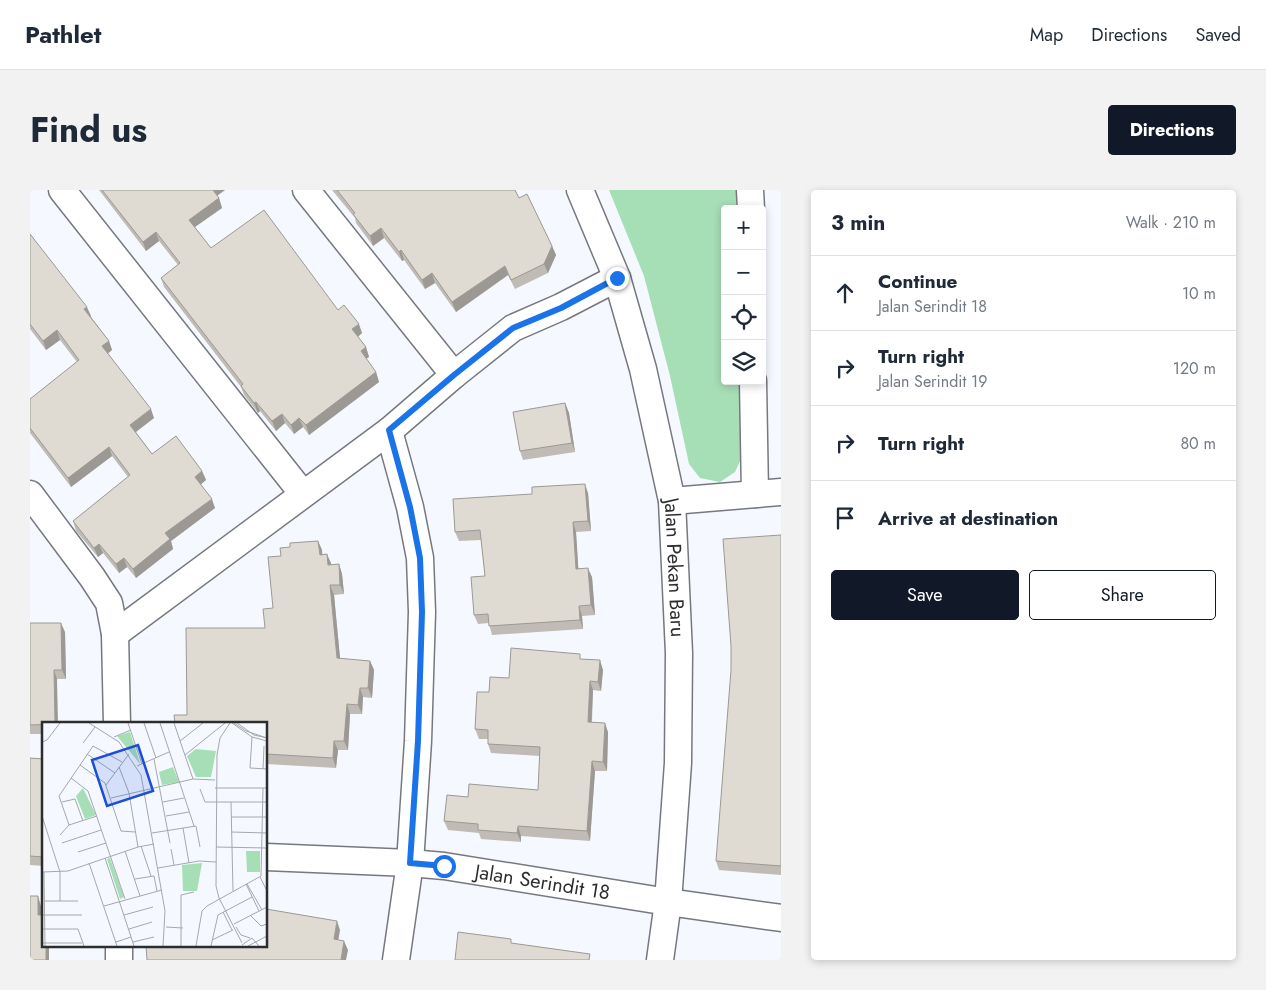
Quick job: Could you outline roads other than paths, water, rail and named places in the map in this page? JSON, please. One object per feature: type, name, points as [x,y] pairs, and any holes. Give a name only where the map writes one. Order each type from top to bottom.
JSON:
[{"type":"street","points":[[62,190],[303,494]]},
{"type":"street","points":[[306,190],[454,375]]},
{"type":"street","name":"Jalan Pekan Baru","points":[[580,190],[617,278],[643,369],[672,501],[679,653],[678,763],[668,902],[660,960]]},
{"type":"street","points":[[750,190],[751,205]]},
{"type":"street","points":[[115,634],[389,430],[513,328],[561,308],[617,278]]},
{"type":"street","points":[[753,385],[755,494]]},
{"type":"street","points":[[389,430],[410,507],[420,558],[422,612],[418,731],[410,863],[396,960]]},
{"type":"street","points":[[672,501],[781,492]]},
{"type":"street","points":[[30,494],[109,603],[115,634],[117,722]]},
{"type":"street","name":"Jalan Serindit 18","points":[[268,857],[444,866],[781,918]]}]
